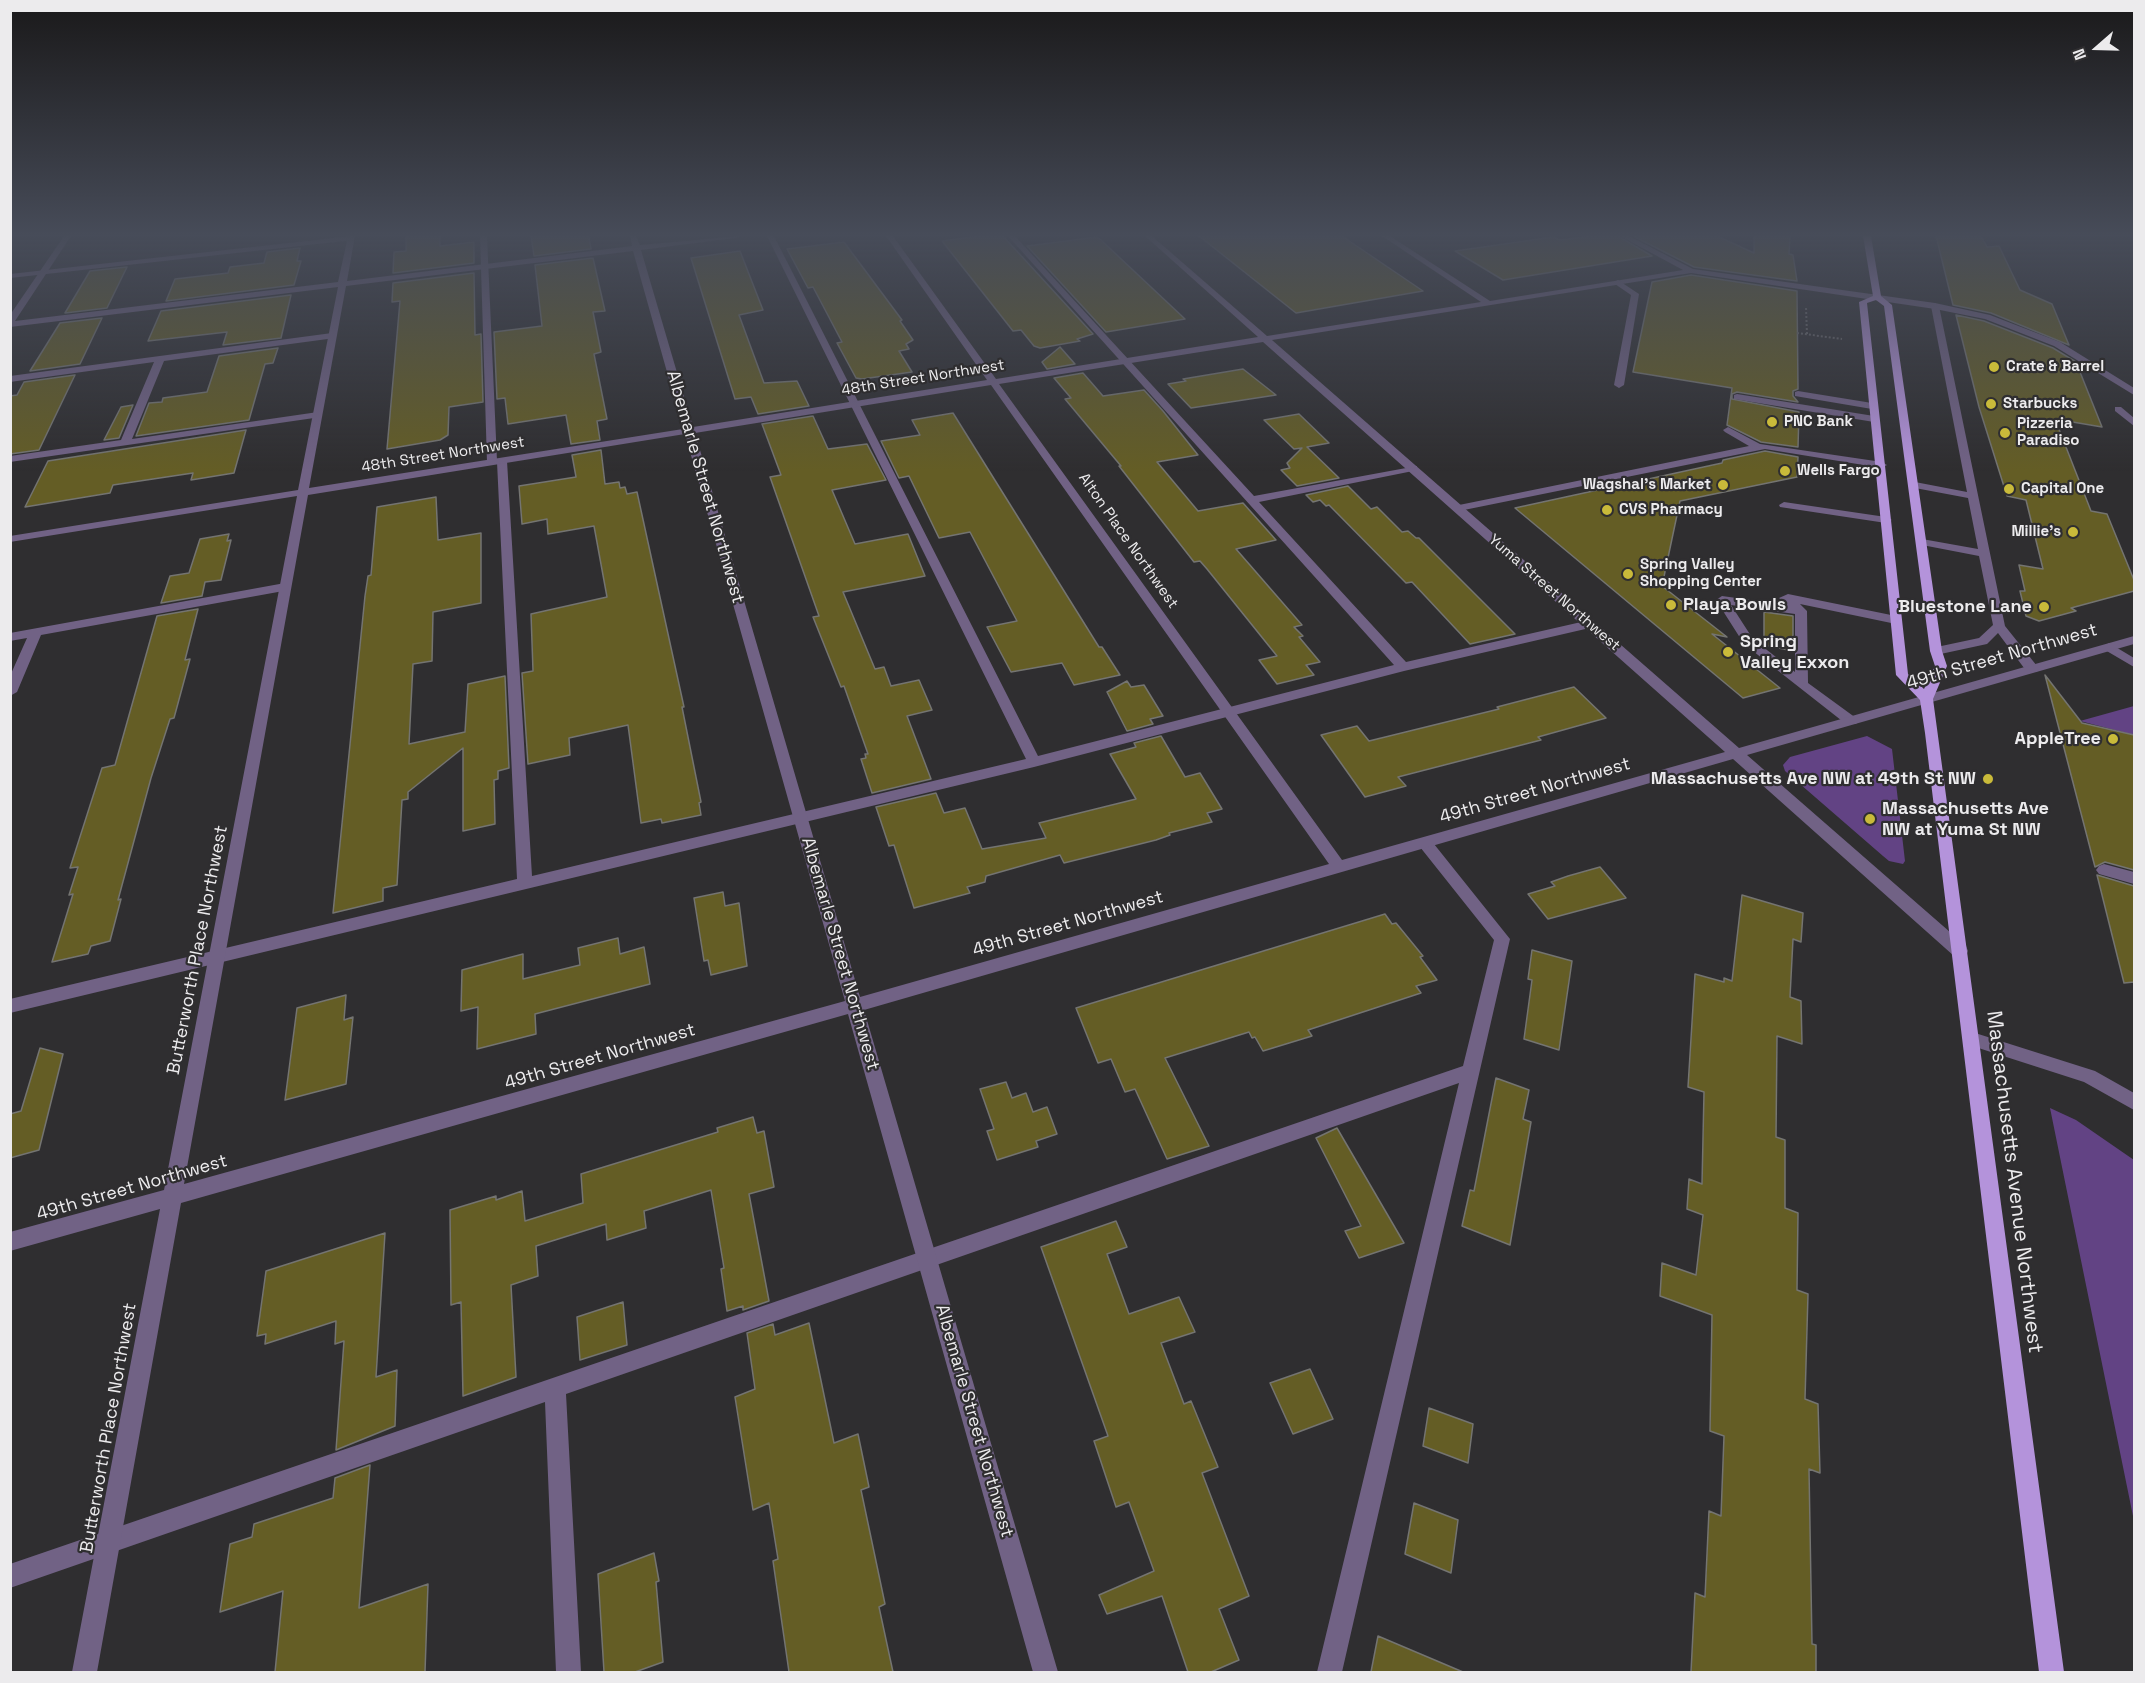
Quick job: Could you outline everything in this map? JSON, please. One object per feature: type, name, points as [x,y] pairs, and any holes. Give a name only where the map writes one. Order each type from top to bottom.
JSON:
[{"type":"main road","points":[[1864,315],[1872,406],[1882,465],[1902,675],[1926,699],[1941,666],[1936,651],[1915,485],[1889,315]]},
{"type":"main road","name":"Massachusetts Avenue Northwest","points":[[1926,699],[1972,1039],[2052,1672]]},
{"type":"street","points":[[10,323],[82,315]]},
{"type":"street","name":"Butterworth Place Northwest","points":[[84,1672],[336,315]]},
{"type":"street","points":[[487,315],[525,884]]},
{"type":"street","name":"Albemarle Street Northwest","points":[[656,315],[1046,1672]]},
{"type":"street","points":[[810,315],[1034,762]]},
{"type":"street","name":"Alton Place Northwest","points":[[946,315],[1339,867]]},
{"type":"street","points":[[1083,315],[1403,667]]},
{"type":"street","name":"Yuma Street Northwest","points":[[1238,315],[1960,951]]},
{"type":"street","name":"48th Street Northwest","points":[[10,539],[1417,315]]},
{"type":"street","points":[[1618,385],[1631,315]]},
{"type":"street","points":[[1937,315],[1999,626],[2032,669]]},
{"type":"street","name":"48th Street Northwest","points":[[1975,315],[2036,334],[2067,349],[2134,390]]},
{"type":"street","points":[[10,379],[332,336]]},
{"type":"street","points":[[125,443],[160,359]]},
{"type":"street","points":[[1798,394],[1872,406]]},
{"type":"street","points":[[1737,397],[1874,419]]},
{"type":"street","points":[[2118,409],[2134,423]]},
{"type":"street","points":[[10,459],[318,415]]},
{"type":"street","points":[[1728,430],[1758,447]]},
{"type":"street","points":[[1459,508],[1712,453],[1765,446],[1882,465]]},
{"type":"street","points":[[1251,500],[1413,468]]},
{"type":"street","points":[[1915,485],[1973,496]]},
{"type":"street","points":[[1784,505],[1886,520]]},
{"type":"street","points":[[1922,542],[1985,554]]},
{"type":"street","points":[[10,636],[285,587]]},
{"type":"street","points":[[1802,684],[1801,612],[1785,598],[1896,620]]},
{"type":"street","points":[[1801,612],[1722,600],[1748,641],[1851,721]]},
{"type":"street","points":[[10,1006],[801,819],[1230,713],[1403,667],[1590,624]]},
{"type":"street","points":[[1936,651],[1983,641],[1999,626]]},
{"type":"street","points":[[10,692],[36,632]]},
{"type":"street","name":"49th Street Northwest","points":[[10,1242],[855,1005],[2134,640]]},
{"type":"street","points":[[2109,647],[2134,663]]},
{"type":"street","points":[[1330,1672],[1502,939],[1425,843]]},
{"type":"street","points":[[2104,870],[2134,878]]},
{"type":"street","points":[[1972,1039],[2089,1076],[2134,1102]]},
{"type":"street","points":[[10,1576],[1471,1071]]},
{"type":"street","points":[[555,1389],[569,1672]]},
{"type":"path","points":[[1807,315],[1807,334]]},
{"type":"path","points":[[1797,333],[1842,339]]},
{"type":"shaded area","points":[[2134,706],[2134,735],[2080,721]]},
{"type":"shaded area","points":[[1867,736],[1892,749],[1905,861],[1903,864],[1889,861],[1785,771],[1783,765],[1790,757]]},
{"type":"shaded area","points":[[2050,1108],[2076,1120],[2134,1160],[2134,1521]]},
{"type":"building","points":[[159,315],[286,315],[281,338],[223,345],[227,332],[148,341]]},
{"type":"building","points":[[399,315],[475,315],[475,335],[481,334],[483,402],[449,407],[448,435],[440,440],[387,449]]},
{"type":"building","points":[[541,315],[594,315],[601,352],[594,354],[607,419],[597,421],[600,440],[571,444],[566,415],[508,424],[505,398],[497,399],[494,332],[542,326]]},
{"type":"building","points":[[709,315],[741,315],[739,315],[764,383],[797,381],[809,406],[758,414],[751,397],[735,399]]},
{"type":"building","points":[[828,315],[898,315],[913,340],[906,344],[909,349],[899,351],[912,372],[856,378],[837,343],[842,342]]},
{"type":"building","points":[[1000,315],[1075,315],[1093,334],[1077,339],[1080,341],[1040,348],[1034,346],[1021,330],[1013,331]]},
{"type":"building","points":[[1090,315],[1180,315],[1185,319],[1106,332]]},
{"type":"building","points":[[1645,315],[1797,315],[1798,389],[1793,391],[1793,396],[1798,402],[1737,392],[1732,394],[1732,399],[1799,412],[1798,447],[1761,442],[1727,425],[1732,388],[1633,372]]},
{"type":"building","points":[[1956,315],[1984,321],[2053,348],[2076,362],[2102,427],[2055,419],[2091,511],[2107,514],[2134,580],[2134,591],[2071,608],[2076,611],[2039,621],[2026,616],[2020,591],[2025,591],[2019,565],[2043,569],[2026,500],[2007,496],[1979,407]]},
{"type":"building","points":[[1995,315],[2056,315],[2069,345]]},
{"type":"building","points":[[102,318],[80,364],[30,371],[60,323]]},
{"type":"building","points":[[1060,347],[1075,364],[1047,369],[1042,362]]},
{"type":"building","points":[[278,348],[273,363],[265,364],[249,420],[136,436],[149,403],[162,402],[163,398],[207,392],[219,356]]},
{"type":"building","points":[[1243,369],[1276,395],[1191,408],[1168,384],[1186,381],[1183,379]]},
{"type":"building","points":[[1083,373],[1103,396],[1144,390],[1163,411],[1198,455],[1157,462],[1198,511],[1243,503],[1276,540],[1236,549],[1302,625],[1294,627],[1303,636],[1299,637],[1320,662],[1306,665],[1314,675],[1277,684],[1259,660],[1277,656],[1200,561],[1194,562],[1119,466],[1121,466],[1065,399],[1071,398],[1054,378]]},
{"type":"building","points":[[75,375],[39,450],[10,454],[10,396],[17,395],[24,382]]},
{"type":"building","points":[[133,405],[119,438],[104,440],[121,407]]},
{"type":"building","points":[[953,413],[1099,647],[1102,647],[1120,675],[1074,685],[1062,663],[1011,672],[987,627],[1017,621],[970,532],[939,538],[909,476],[899,478],[881,441],[920,435],[912,420]]},
{"type":"building","points":[[1299,414],[1329,443],[1307,447],[1339,478],[1297,486],[1281,470],[1290,468],[1287,463],[1302,448],[1294,449],[1264,420]]},
{"type":"building","points":[[813,416],[828,449],[867,444],[886,480],[832,490],[855,544],[908,534],[925,576],[843,592],[875,669],[884,667],[891,686],[919,680],[932,710],[907,716],[931,779],[872,793],[861,759],[866,758],[865,754],[868,754],[844,686],[841,687],[813,617],[819,616],[770,477],[781,475],[762,424]]},
{"type":"building","points":[[246,430],[234,473],[191,480],[193,473],[113,485],[110,493],[25,507],[48,461]]},
{"type":"building","points":[[601,450],[605,484],[619,482],[620,488],[625,487],[627,494],[637,492],[684,707],[682,707],[701,802],[699,803],[701,815],[662,823],[661,819],[641,823],[628,725],[569,738],[570,755],[528,764],[522,673],[533,671],[531,614],[607,597],[594,526],[548,534],[547,519],[522,524],[519,486],[576,477],[572,455]]},
{"type":"building","name":"Spring Valley Shopping Center","points":[[1765,451],[1798,457],[1797,477],[1680,501],[1662,586],[1727,637],[1712,634],[1780,688],[1743,698],[1515,508],[1722,463],[1723,460]]},
{"type":"building","points":[[1348,486],[1371,509],[1377,507],[1402,532],[1408,531],[1419,538],[1515,634],[1470,644],[1412,582],[1406,583],[1329,505],[1326,506],[1320,500],[1313,502],[1306,495]]},
{"type":"building","points":[[436,497],[438,540],[481,533],[481,603],[433,612],[432,661],[413,664],[409,744],[465,732],[468,684],[505,676],[509,768],[498,771],[498,779],[494,780],[495,824],[463,831],[463,748],[408,792],[408,799],[402,800],[397,885],[383,888],[383,901],[333,913],[365,596],[368,576],[371,575],[377,507]]},
{"type":"building","points":[[229,534],[227,541],[231,540],[221,580],[205,582],[202,596],[161,603],[170,576],[189,573],[200,539]]},
{"type":"building","points":[[198,609],[185,660],[190,659],[174,718],[170,719],[151,778],[118,900],[121,899],[110,941],[91,946],[88,954],[52,962],[73,894],[69,895],[78,867],[70,868],[102,768],[115,765],[157,616]]},
{"type":"building","points":[[1764,612],[1793,616],[1793,651],[1764,645]]},
{"type":"building","points":[[2045,675],[2082,723],[2134,735],[2134,870],[2105,862],[2095,867]]},
{"type":"building","points":[[1127,681],[1131,687],[1144,685],[1163,716],[1150,719],[1153,724],[1127,731],[1107,692]]},
{"type":"building","points":[[1574,687],[1606,718],[1538,737],[1541,740],[1398,777],[1406,786],[1365,797],[1321,735],[1357,726],[1369,741],[1499,709],[1497,707]]},
{"type":"building","points":[[1161,736],[1185,777],[1200,773],[1222,809],[1207,813],[1212,822],[1169,833],[1170,835],[1156,840],[1064,863],[1060,855],[986,876],[985,882],[967,887],[970,893],[914,908],[894,845],[889,846],[876,807],[936,793],[944,813],[965,808],[982,849],[1046,838],[1039,823],[1136,799],[1110,754],[1136,747],[1134,743]]},
{"type":"building","points":[[1600,867],[1626,898],[1548,919],[1528,894],[1555,886],[1551,882]]},
{"type":"building","points":[[2097,875],[2134,886],[2134,982],[2124,983]]},
{"type":"building","points":[[723,892],[725,906],[739,903],[747,966],[711,975],[708,960],[704,961],[694,898]]},
{"type":"building","points":[[1742,895],[1803,913],[1801,942],[1793,939],[1790,997],[1801,1001],[1802,1044],[1777,1036],[1776,1137],[1785,1140],[1785,1208],[1798,1213],[1797,1290],[1808,1294],[1805,1399],[1818,1404],[1820,1473],[1809,1469],[1812,1644],[1816,1645],[1816,1672],[1691,1672],[1695,1593],[1705,1597],[1709,1511],[1721,1516],[1724,1436],[1710,1431],[1712,1315],[1660,1296],[1662,1263],[1696,1275],[1703,1215],[1687,1209],[1689,1179],[1702,1184],[1704,1092],[1688,1087],[1695,974],[1724,982],[1724,978],[1732,981]]},
{"type":"building","points":[[1385,914],[1392,924],[1396,923],[1423,956],[1420,957],[1437,980],[1416,986],[1421,993],[1308,1030],[1312,1036],[1263,1051],[1255,1037],[1252,1038],[1249,1032],[1165,1058],[1209,1146],[1167,1159],[1135,1089],[1125,1092],[1111,1059],[1098,1063],[1076,1008]]},
{"type":"building","points":[[618,938],[620,954],[644,947],[650,984],[535,1014],[536,1034],[477,1049],[478,1007],[461,1011],[462,970],[523,954],[523,979],[580,965],[578,948]]},
{"type":"building","points":[[1532,950],[1572,961],[1559,1050],[1524,1039],[1532,980],[1528,979]]},
{"type":"building","points":[[346,995],[344,1020],[353,1017],[346,1084],[285,1100],[297,1008]]},
{"type":"building","points":[[40,1048],[63,1054],[39,1150],[10,1158],[10,1114],[21,1111]]},
{"type":"building","points":[[1496,1078],[1529,1090],[1523,1119],[1531,1122],[1510,1245],[1462,1226],[1470,1190],[1474,1191]]},
{"type":"building","points":[[1006,1082],[1012,1098],[1026,1093],[1033,1112],[1047,1107],[1057,1134],[1036,1141],[1038,1147],[997,1160],[987,1131],[994,1129],[980,1089]]},
{"type":"building","points":[[753,1117],[757,1133],[764,1131],[774,1187],[749,1194],[769,1301],[743,1310],[743,1306],[727,1311],[721,1269],[724,1268],[711,1190],[644,1211],[646,1228],[607,1240],[606,1224],[536,1246],[538,1276],[511,1285],[516,1377],[463,1396],[461,1302],[451,1305],[450,1210],[496,1196],[496,1200],[522,1191],[525,1221],[583,1203],[581,1174],[718,1132],[717,1128]]},
{"type":"building","points":[[1337,1128],[1404,1243],[1359,1258],[1345,1231],[1361,1226],[1316,1138]]},
{"type":"building","points":[[1116,1221],[1127,1247],[1107,1254],[1129,1314],[1179,1297],[1195,1332],[1161,1343],[1184,1404],[1191,1401],[1218,1467],[1202,1473],[1249,1596],[1219,1609],[1239,1660],[1211,1672],[1188,1672],[1162,1596],[1107,1614],[1099,1595],[1154,1571],[1129,1502],[1116,1507],[1094,1441],[1108,1436],[1041,1247]]},
{"type":"building","points":[[385,1233],[376,1377],[397,1370],[395,1426],[336,1450],[344,1341],[335,1344],[336,1321],[265,1344],[266,1334],[257,1336],[266,1271]]},
{"type":"building","points":[[623,1302],[627,1345],[580,1360],[577,1317]]},
{"type":"building","points":[[809,1323],[834,1443],[858,1434],[869,1487],[861,1490],[885,1604],[879,1607],[893,1672],[789,1672],[773,1561],[778,1559],[769,1503],[753,1510],[735,1397],[755,1389],[747,1333],[773,1324],[775,1335]]},
{"type":"building","points":[[1310,1369],[1333,1419],[1293,1434],[1270,1383]]},
{"type":"building","points":[[1429,1408],[1473,1424],[1468,1463],[1423,1446]]},
{"type":"building","points":[[370,1465],[359,1608],[428,1584],[425,1672],[275,1672],[283,1591],[220,1612],[230,1544],[252,1537],[254,1524],[333,1498],[335,1478]]},
{"type":"building","points":[[1414,1503],[1458,1520],[1451,1573],[1405,1554]]},
{"type":"building","points":[[654,1553],[659,1581],[656,1582],[663,1662],[635,1672],[604,1672],[598,1574]]},
{"type":"building","points":[[1378,1636],[1463,1672],[1371,1672]]},
{"type":"place","name":"Crate & Barrel","points":[[1994,367]]},
{"type":"place","name":"Starbucks","points":[[1991,404]]},
{"type":"place","name":"PNC Bank","points":[[1772,422]]},
{"type":"place","name":"Pizzeria Paradiso","points":[[2005,433]]},
{"type":"place","name":"Wells Fargo","points":[[1785,471]]},
{"type":"place","name":"Wagshal's Market","points":[[1723,485]]},
{"type":"place","name":"Capital One","points":[[2009,489]]},
{"type":"place","name":"CVS Pharmacy","points":[[1607,510]]},
{"type":"place","name":"Millie’s","points":[[2073,532]]},
{"type":"place","name":"Spring Valley Shopping Center","points":[[1628,574]]},
{"type":"place","name":"Playa Bowls","points":[[1671,605]]},
{"type":"place","name":"Bluestone Lane","points":[[2044,607]]},
{"type":"place","name":"Spring Valley Exxon","points":[[1728,652]]},
{"type":"place","name":"AppleTree","points":[[2113,739]]},
{"type":"place","name":"Massachusetts Ave NW at 49th St NW","points":[[1988,779]]},
{"type":"place","name":"Massachusetts Ave NW at Yuma St NW","points":[[1870,819]]}]
